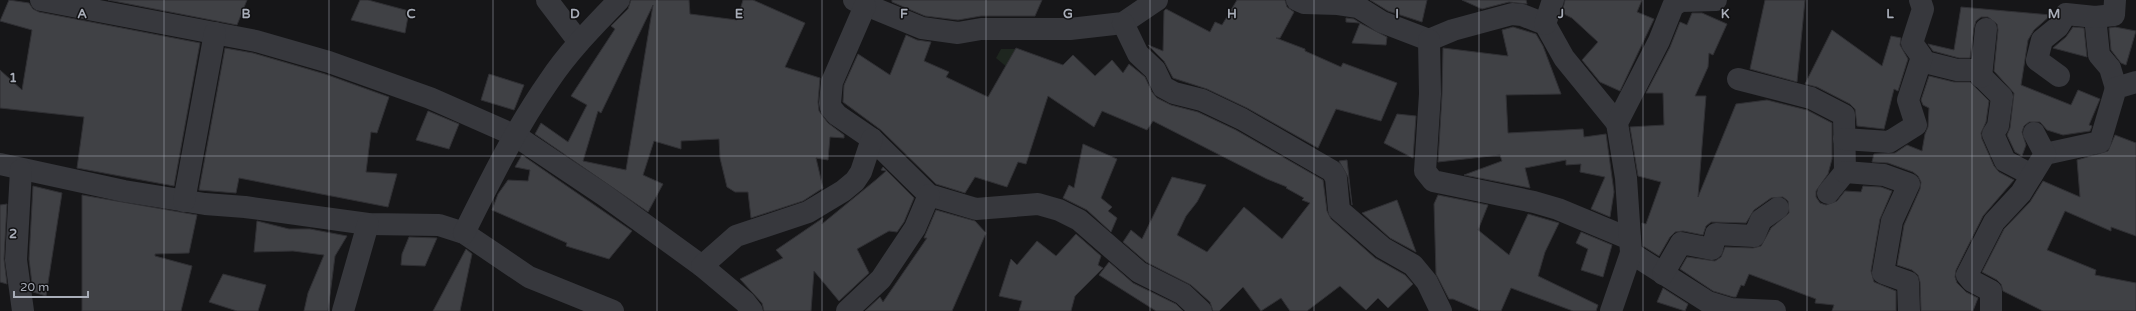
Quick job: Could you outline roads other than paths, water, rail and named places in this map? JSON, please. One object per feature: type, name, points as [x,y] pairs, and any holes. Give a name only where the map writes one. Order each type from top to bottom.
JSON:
[{"type":"street","points":[[41,0],[80,4],[256,41],[373,77],[474,116],[516,136],[604,195],[702,266],[745,302],[752,311]]},
{"type":"street","points":[[547,0],[579,42]]},
{"type":"street","points":[[464,233],[500,161],[549,80],[579,42],[619,0]]},
{"type":"street","points":[[1157,0],[1123,23],[1070,29],[981,29],[958,34],[922,28],[859,3],[832,82],[830,103],[831,108],[837,115],[872,139],[929,195],[976,209],[1038,204],[1059,210],[1079,220],[1139,272],[1183,294],[1202,311]]},
{"type":"street","points":[[1297,0],[1304,3],[1338,4],[1358,7],[1382,22],[1429,40],[1453,30],[1512,14],[1522,14],[1545,24],[1564,58],[1616,124],[1626,178],[1630,246],[1612,311]]},
{"type":"street","points":[[1545,24],[1553,0]]},
{"type":"street","points":[[1616,124],[1659,41],[1673,6],[1681,0],[1716,0]]},
{"type":"street","points":[[1844,139],[1889,142],[1916,125],[1908,100],[1922,57],[1912,43],[1923,9],[1920,0]]},
{"type":"street","points":[[2059,76],[2037,60],[2042,40],[2058,27],[2066,14],[2095,17],[2114,15],[2115,0]]},
{"type":"street","points":[[1991,311],[1991,291],[1972,281],[1968,275],[1994,222],[2022,193],[2045,154],[2100,142],[2126,85],[2099,55],[2095,17]]},
{"type":"street","points":[[1123,23],[1138,54],[1155,70],[1163,87],[1174,93],[1202,100],[1242,118],[1332,171],[1336,178],[1339,210],[1383,248],[1413,265],[1427,282],[1439,310]]},
{"type":"street","points":[[1981,77],[1986,29]]},
{"type":"street","points":[[184,201],[215,33]]},
{"type":"street","points":[[1429,40],[1430,94],[1425,171],[1428,177],[1433,181],[1534,202],[1558,209],[1630,246],[1663,274],[1698,297],[1718,306],[1731,309],[1772,311]]},
{"type":"street","points":[[1921,61],[1957,70],[1975,70],[2002,97],[1998,126],[1993,134],[2005,161],[2032,176]]},
{"type":"street","points":[[1738,79],[1811,98],[1844,115],[1845,172],[1828,193]]},
{"type":"street","points":[[2034,133],[2045,154]]},
{"type":"street","points":[[702,266],[736,236],[808,212],[843,191],[855,182],[872,139]]},
{"type":"street","points":[[0,164],[21,170],[184,201],[368,224],[439,225],[464,233],[529,277],[613,311]]},
{"type":"street","points":[[21,170],[16,260],[23,311]]},
{"type":"street","points":[[1845,172],[1884,175],[1909,184],[1892,221],[1883,273],[1908,282],[1909,311]]},
{"type":"street","points":[[847,311],[881,279],[915,228],[929,195]]},
{"type":"street","points":[[1663,274],[1681,243],[1712,249],[1716,234],[1754,236],[1761,220],[1778,208]]},
{"type":"street","points":[[343,311],[368,224]]}]
